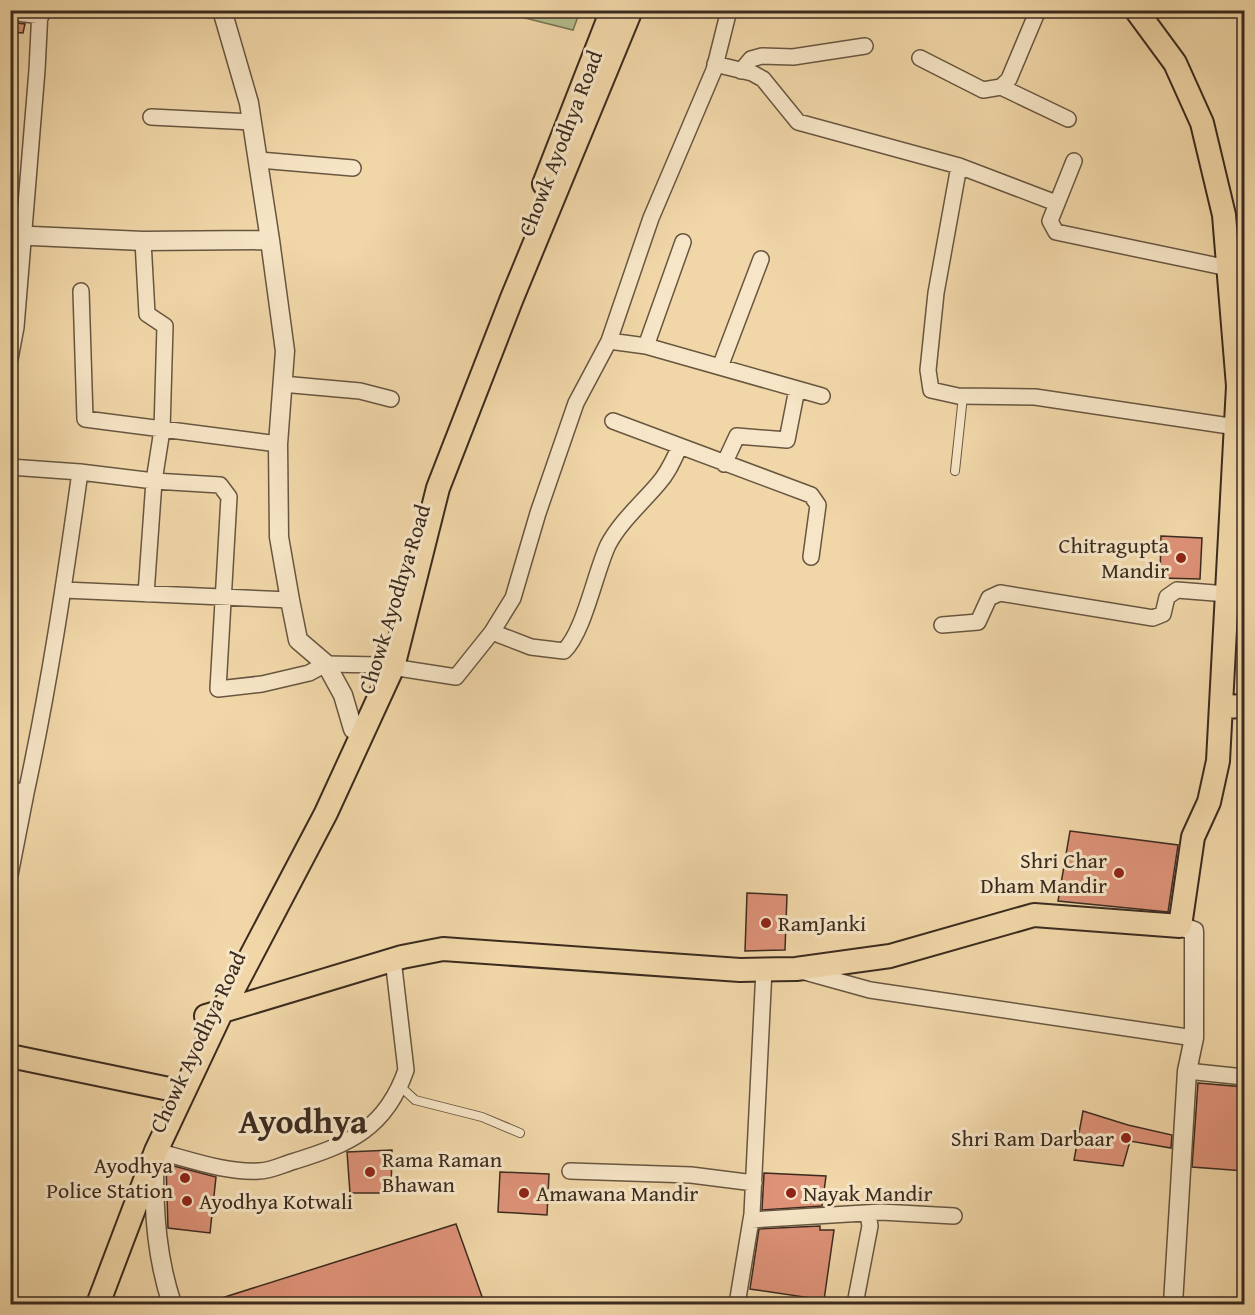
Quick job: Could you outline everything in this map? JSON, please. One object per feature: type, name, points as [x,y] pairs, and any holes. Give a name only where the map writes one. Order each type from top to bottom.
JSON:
[{"type":"main road","name":"Chowk Ayodhya Road","points":[[84,1305],[150,1156],[174,1090],[386,666],[430,476],[612,10]]},
{"type":"main road","points":[[98,1305],[150,1156],[214,1014],[326,813],[386,666],[438,488],[512,298],[631,10]]},
{"type":"main road","points":[[214,1014],[393,959],[443,949],[740,970],[796,969],[890,956],[1034,915],[1180,926],[1193,837],[1209,802],[1218,761],[1236,427],[1241,378],[1224,216],[1202,123],[1175,63],[1136,10]]},
{"type":"main road","points":[[1222,707],[1245,706]]},
{"type":"main road","points":[[10,1056],[174,1090]]},
{"type":"street","points":[[222,10],[237,57],[252,122],[285,351],[278,444],[279,537],[290,600],[298,640],[326,664],[343,695],[353,729]]},
{"type":"street","points":[[10,467],[220,485],[227,492],[218,689],[262,684],[309,673],[326,664],[386,666],[456,677],[492,632],[513,598],[538,513],[576,403],[609,341],[651,218],[715,64],[729,10]]},
{"type":"street","points":[[1001,87],[1009,79],[1038,10]]},
{"type":"street","points":[[10,12],[40,13],[16,236],[10,359]]},
{"type":"street","points":[[741,70],[751,59],[762,56],[802,56],[865,46]]},
{"type":"street","points":[[920,58],[982,90],[1001,87],[1068,119]]},
{"type":"street","points":[[715,64],[741,70],[764,79],[798,122],[958,166],[1056,203]]},
{"type":"street","points":[[151,117],[252,122]]},
{"type":"street","points":[[259,160],[353,168]]},
{"type":"street","points":[[1074,161],[1050,221],[1056,232],[1228,268]]},
{"type":"street","points":[[958,166],[936,293],[928,370],[932,390],[963,396],[1035,397],[1236,427]]},
{"type":"street","points":[[16,236],[143,241],[270,240]]},
{"type":"street","points":[[143,241],[147,314],[165,326],[162,430],[154,481],[146,594]]},
{"type":"street","points":[[646,346],[683,242]]},
{"type":"street","points":[[720,367],[761,259]]},
{"type":"street","points":[[81,291],[85,419],[278,444]]},
{"type":"street","points":[[609,341],[646,346],[822,396]]},
{"type":"street","points":[[282,384],[360,391],[391,399]]},
{"type":"street","points":[[724,464],[737,436],[787,440],[797,389]]},
{"type":"street","points":[[613,421],[679,448],[803,492],[816,500],[818,506],[811,557]]},
{"type":"street","points":[[492,632],[531,647],[564,651],[570,646],[610,542],[645,495],[669,470],[679,448]]},
{"type":"street","points":[[10,875],[44,707],[64,590],[80,472]]},
{"type":"street","points":[[64,590],[290,600]]},
{"type":"street","points":[[942,625],[978,622],[989,598],[1000,593],[1153,618],[1162,614],[1167,597],[1177,590],[1227,594]]},
{"type":"street","points":[[10,789],[26,793]]},
{"type":"street","points":[[1173,1305],[1187,1071],[1194,1038],[1194,931],[1180,926]]},
{"type":"street","points":[[172,1305],[161,1272],[150,1156],[260,1171],[349,1141],[381,1117],[400,1086],[406,1070],[393,959]]},
{"type":"street","points":[[737,1305],[751,1220],[754,1183],[764,969]]},
{"type":"street","points":[[796,969],[870,990],[1194,1038]]},
{"type":"street","points":[[1187,1071],[1245,1077]]},
{"type":"street","points":[[570,1171],[691,1174],[754,1183]]},
{"type":"street","points":[[751,1220],[868,1214],[954,1216]]},
{"type":"street","points":[[855,1305],[870,1226],[868,1214]]},
{"type":"lane","points":[[955,471],[963,396]]},
{"type":"lane","points":[[400,1086],[415,1100],[482,1117],[520,1133]]},
{"type":"green space","points":[[497,11],[580,11],[573,30]]},
{"type":"building","points":[[10,22],[25,24],[23,33],[10,32]]},
{"type":"building","name":"Chitragupta Mandir","points":[[1161,536],[1202,538],[1200,579],[1160,578]]},
{"type":"building","name":"Shri Char Dham Mandir","points":[[1070,831],[1178,845],[1168,912],[1058,901]]},
{"type":"building","name":"RamJanki","points":[[747,893],[787,895],[785,950],[745,951]]},
{"type":"building","points":[[1198,1083],[1245,1087],[1245,1171],[1192,1167]]},
{"type":"building","name":"Shri Ram Darbaar","points":[[1083,1111],[1128,1125],[1172,1135],[1171,1148],[1130,1141],[1123,1166],[1074,1160]]},
{"type":"building","name":"Rama Raman Bhawan","points":[[392,1150],[391,1193],[350,1193],[347,1152]]},
{"type":"building","name":"Ayodhya Kotwali","points":[[166,1164],[216,1177],[210,1233],[168,1228]]},
{"type":"building","name":"Amawana Mandir","points":[[500,1172],[549,1174],[547,1215],[498,1212]]},
{"type":"building","name":"Nayak Mandir","points":[[764,1173],[826,1176],[822,1206],[762,1210]]},
{"type":"building","points":[[456,1224],[485,1305],[210,1305],[209,1302]]},
{"type":"building","points":[[820,1226],[820,1230],[834,1230],[824,1300],[750,1289],[759,1229]]},
{"type":"place","name":"Chitragupta Mandir","points":[[1181,558]]},
{"type":"place","name":"Shri Char Dham Mandir","points":[[1119,873]]},
{"type":"place","name":"RamJanki","points":[[766,923]]},
{"type":"place","name":"Shri Ram Darbaar","points":[[1126,1138]]},
{"type":"place","name":"Rama Raman Bhawan","points":[[370,1172]]},
{"type":"place","name":"Ayodhya Police Station","points":[[185,1178]]},
{"type":"place","name":"Amawana Mandir","points":[[524,1193]]},
{"type":"place","name":"Nayak Mandir","points":[[791,1193]]},
{"type":"place","name":"Ayodhya Kotwali","points":[[187,1201]]},
{"type":"district","name":"Ayodhya","points":[[303,1120]]}]
